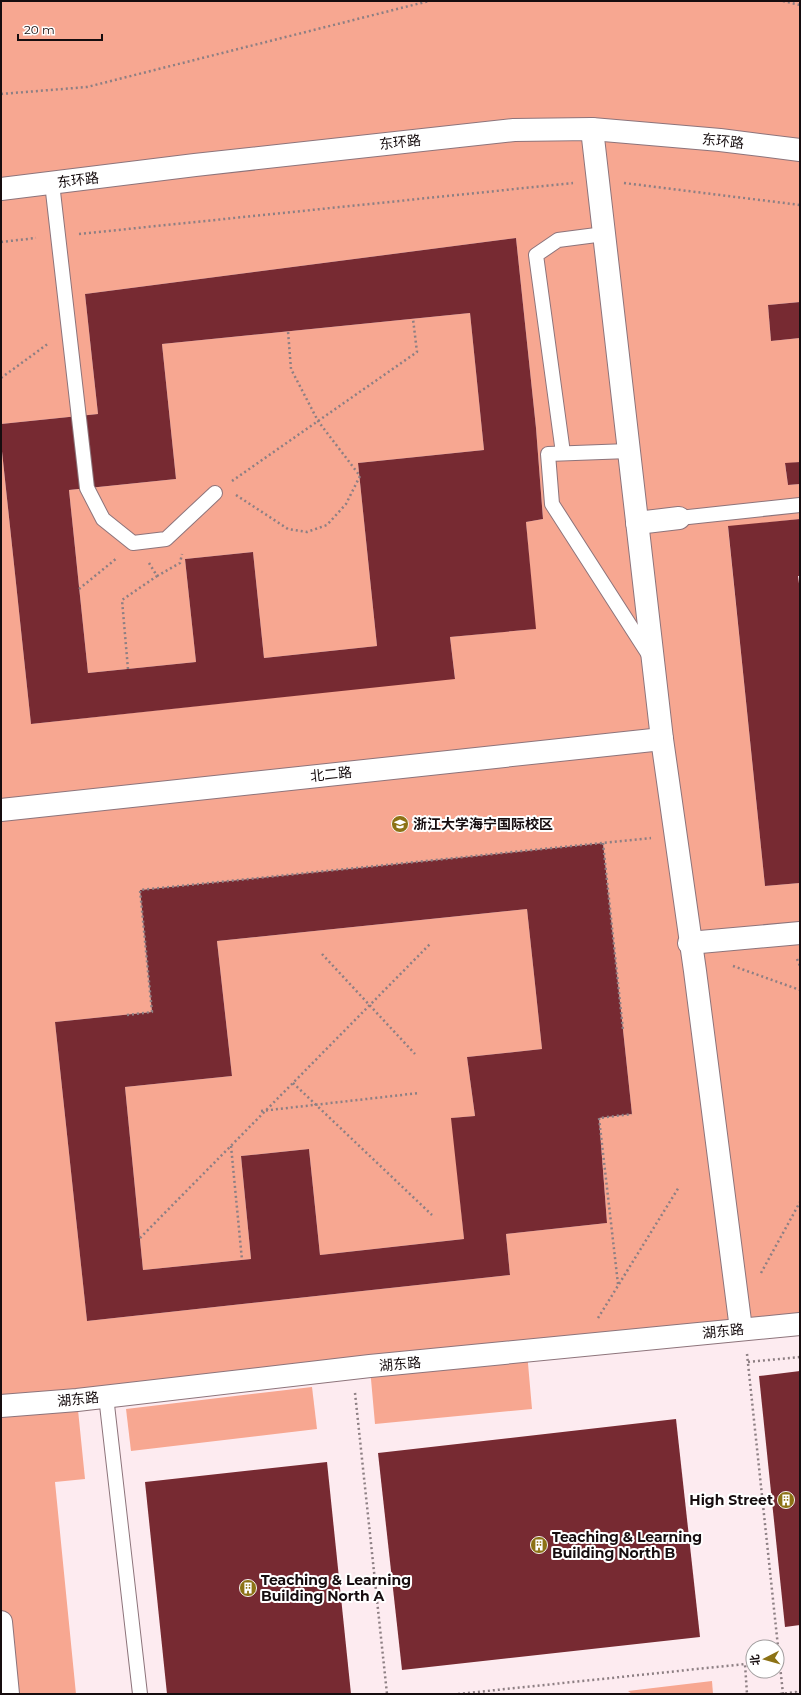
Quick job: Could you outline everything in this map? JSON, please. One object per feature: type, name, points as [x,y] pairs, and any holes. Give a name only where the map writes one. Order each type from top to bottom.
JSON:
[{"type":"street","name":"东环路","points":[[1,189],[211,163],[514,130],[592,129],[720,140],[800,150]]},
{"type":"street","points":[[592,129],[662,739],[689,944],[695,971],[741,1329]]},
{"type":"street","points":[[637,523],[679,518]]},
{"type":"street","name":"北二路","points":[[1,810],[662,739]]},
{"type":"street","points":[[689,944],[800,933]]},
{"type":"street","name":"湖东路","points":[[1,1406],[106,1396],[353,1368],[800,1324]]},
{"type":"street","points":[[1,1622],[8,1694]]},
{"type":"lane","points":[[52,183],[87,488],[103,519],[133,543],[166,539],[219,490]]},
{"type":"lane","points":[[563,453],[536,255],[558,240],[604,234]]},
{"type":"lane","points":[[629,451],[548,454],[552,504],[653,660]]},
{"type":"lane","points":[[679,518],[800,505]]},
{"type":"lane","points":[[106,1396],[140,1694]]},
{"type":"path","points":[[1,94],[87,87],[429,1]]},
{"type":"path","points":[[782,1],[800,5]]},
{"type":"path","points":[[1,242],[597,180],[800,205]]},
{"type":"path","points":[[288,331],[291,368],[318,421],[360,476],[346,504],[327,525],[307,532],[288,529],[219,490],[318,421],[417,352],[414,318]]},
{"type":"path","points":[[1,378],[69,328]]},
{"type":"path","points":[[79,589],[137,542],[157,576],[122,600],[128,669]]},
{"type":"path","points":[[127,1015],[152,1012],[140,890],[675,835]]},
{"type":"path","points":[[603,843],[623,1030]]},
{"type":"path","points":[[140,1238],[431,943]]},
{"type":"path","points":[[322,954],[415,1054]]},
{"type":"path","points":[[728,964],[800,990]]},
{"type":"path","points":[[293,1083],[432,1215]]},
{"type":"path","points":[[260,1111],[419,1093]]},
{"type":"path","points":[[618,1284],[599,1118],[632,1114]]},
{"type":"path","points":[[231,1145],[242,1260]]},
{"type":"path","points":[[582,1346],[618,1284],[679,1187]]},
{"type":"path","points":[[759,1275],[800,1202]]},
{"type":"path","points":[[741,1329],[748,1362],[782,1694],[796,1692],[797,1694]]},
{"type":"path","points":[[748,1362],[800,1357]]},
{"type":"path","points":[[353,1368],[387,1694]]},
{"type":"path","points":[[458,1694],[745,1664],[747,1694]]},
{"type":"shaded area","points":[[1,1],[800,1],[800,302],[768,305],[771,341],[800,338],[800,462],[785,464],[788,485],[800,484],[800,519],[728,527],[765,886],[800,883],[800,1324],[527,1352],[532,1409],[375,1424],[370,1368],[77,1400],[85,1479],[55,1482],[76,1694],[9,1694],[1,1623],[1,442],[31,724],[455,678],[450,637],[535,629],[526,522],[543,519],[536,428],[516,238],[85,294],[98,414],[1,424]],"holes":[[[603,843],[632,1114],[599,1118],[607,1223],[506,1234],[510,1275],[87,1321],[55,1022],[152,1012],[140,890]]]},
{"type":"shaded area","points":[[470,313],[484,450],[358,463],[377,646],[264,658],[253,552],[185,559],[196,662],[88,673],[69,490],[176,479],[162,344]]},
{"type":"shaded area","points":[[527,909],[542,1049],[467,1057],[475,1116],[452,1118],[464,1239],[320,1255],[309,1149],[241,1156],[251,1259],[143,1270],[125,1087],[232,1076],[217,941]]},
{"type":"shaded area","points":[[312,1387],[317,1429],[131,1451],[126,1409]]},
{"type":"shaded area","points":[[712,1681],[713,1694],[632,1694],[628,1691]]},
{"type":"building","points":[[516,238],[536,428],[543,519],[526,522],[536,629],[450,637],[455,679],[31,724],[1,442],[1,424],[98,414],[85,294]],"holes":[[[470,313],[484,450],[358,463],[377,646],[264,658],[253,552],[185,559],[196,662],[88,673],[69,490],[176,479],[162,344]]]},
{"type":"building","points":[[800,302],[800,338],[771,341],[768,305]]},
{"type":"building","points":[[800,462],[800,484],[788,485],[785,463]]},
{"type":"building","points":[[800,519],[800,576],[798,576],[800,591],[800,883],[765,886],[728,526]]},
{"type":"building","points":[[603,843],[632,1114],[599,1118],[607,1223],[506,1234],[510,1275],[87,1321],[55,1022],[152,1012],[140,890]],"holes":[[[527,909],[542,1049],[467,1057],[475,1116],[451,1118],[464,1239],[320,1255],[309,1149],[241,1156],[251,1259],[143,1270],[125,1087],[232,1076],[217,941]]]},
{"type":"building","name":"High Street","points":[[800,1371],[800,1625],[785,1627],[759,1376]]},
{"type":"building","name":"Teaching & Learning Building North B","points":[[676,1419],[700,1637],[402,1670],[378,1453]]},
{"type":"building","name":"Teaching & Learning Building North A","points":[[327,1462],[351,1694],[167,1694],[145,1482]]},
{"type":"place","name":"浙江大学海宁国际校区","points":[[400,824]]},
{"type":"place","name":"High Street","points":[[786,1500]]},
{"type":"place","name":"Teaching & Learning Building North B","points":[[539,1545]]},
{"type":"place","name":"Teaching & Learning Building North A","points":[[248,1588]]}]
